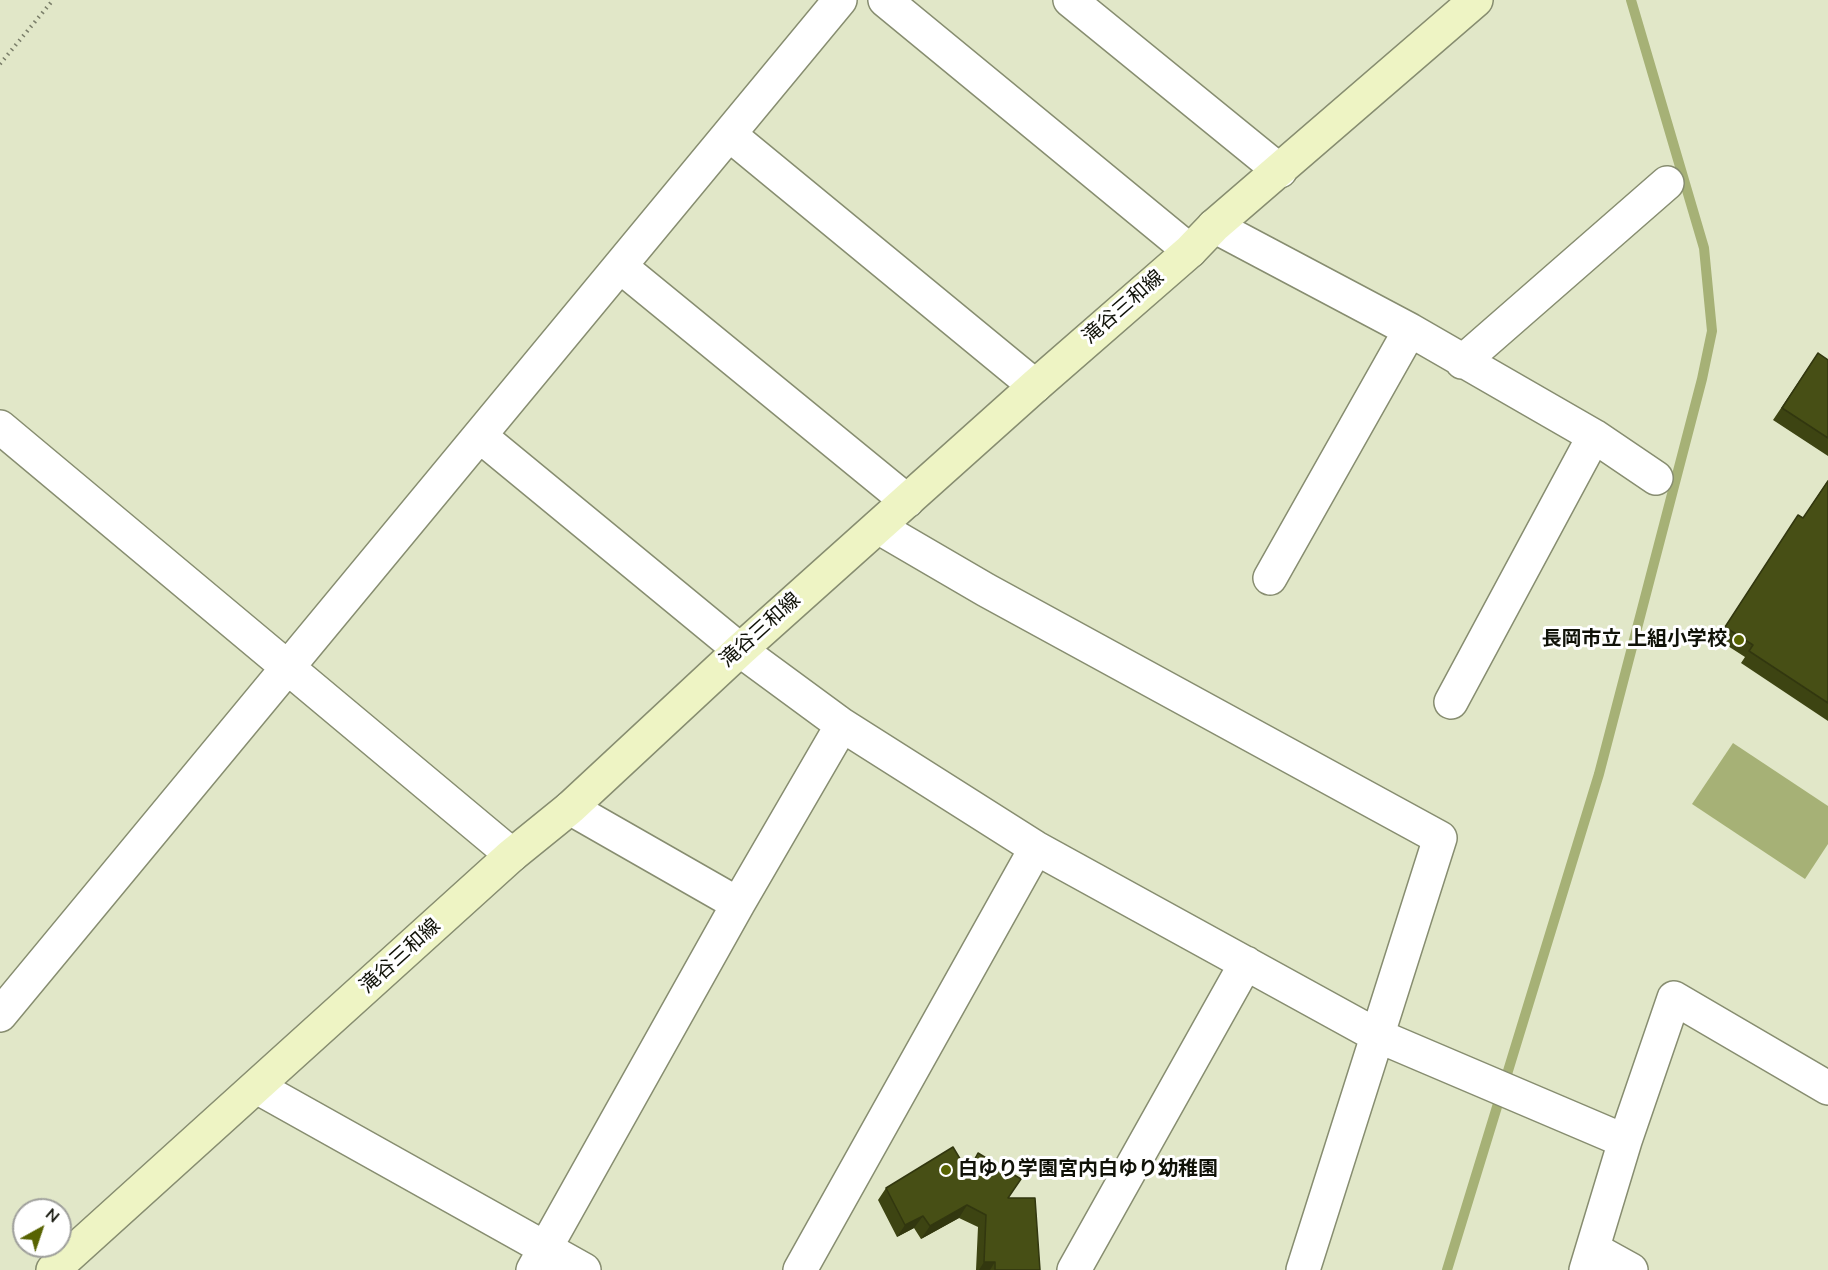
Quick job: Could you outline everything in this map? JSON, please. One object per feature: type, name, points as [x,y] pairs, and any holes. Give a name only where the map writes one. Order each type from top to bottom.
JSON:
[{"type":"main road","name":"滝谷三和線","points":[[53,1270],[512,855],[570,808],[740,650],[1035,386],[1190,251],[1214,226],[1476,0]]},
{"type":"street","points":[[0,1015],[840,0]]},
{"type":"street","points":[[885,0],[1190,251]]},
{"type":"street","points":[[1070,0],[1280,171]]},
{"type":"street","points":[[730,135],[1035,386]]},
{"type":"street","points":[[1462,362],[1667,183]]},
{"type":"street","points":[[1214,226],[1410,330],[1594,436],[1656,478]]},
{"type":"street","points":[[621,267],[907,501]]},
{"type":"street","points":[[1270,578],[1410,330]]},
{"type":"street","points":[[0,427],[512,855]]},
{"type":"street","points":[[480,436],[740,650],[842,725],[1036,848],[1376,1035],[1625,1141]]},
{"type":"street","points":[[1451,702],[1594,436]]},
{"type":"street","points":[[878,527],[986,590],[1440,838],[1303,1270]]},
{"type":"street","points":[[539,1259],[738,904],[842,725]]},
{"type":"street","points":[[570,808],[738,904]]},
{"type":"street","points":[[800,1270],[1036,848]]},
{"type":"street","points":[[1074,1270],[1246,963]]},
{"type":"street","points":[[1630,1270],[1590,1260],[1625,1141],[1674,998],[1828,1088]]},
{"type":"street","points":[[257,1087],[539,1259],[584,1270]]},
{"type":"path","points":[[0,64],[53,0]]},
{"type":"shaded area","points":[[1733,743],[1828,806],[1828,844],[1805,879],[1692,804]]},
{"type":"building","points":[[1818,353],[1828,360],[1828,438],[1782,408]]},
{"type":"building","points":[[1828,481],[1828,703],[1749,651],[1753,645],[1725,627],[1798,515],[1803,518]]},
{"type":"building","points":[[953,1147],[968,1172],[978,1153],[1021,1179],[1008,1198],[1035,1198],[1040,1270],[995,1270],[995,1262],[984,1262],[986,1215],[967,1205],[930,1226],[923,1216],[905,1225],[886,1188]]},
{"type":"waterway","points":[[1447,1270],[1599,774],[1702,379],[1712,331],[1704,248],[1631,0]]},
{"type":"place","name":"長岡市立 上組小学校","points":[[1739,640]]},
{"type":"place","name":"白ゆり学園宮内白ゆり幼稚園","points":[[946,1170]]}]
